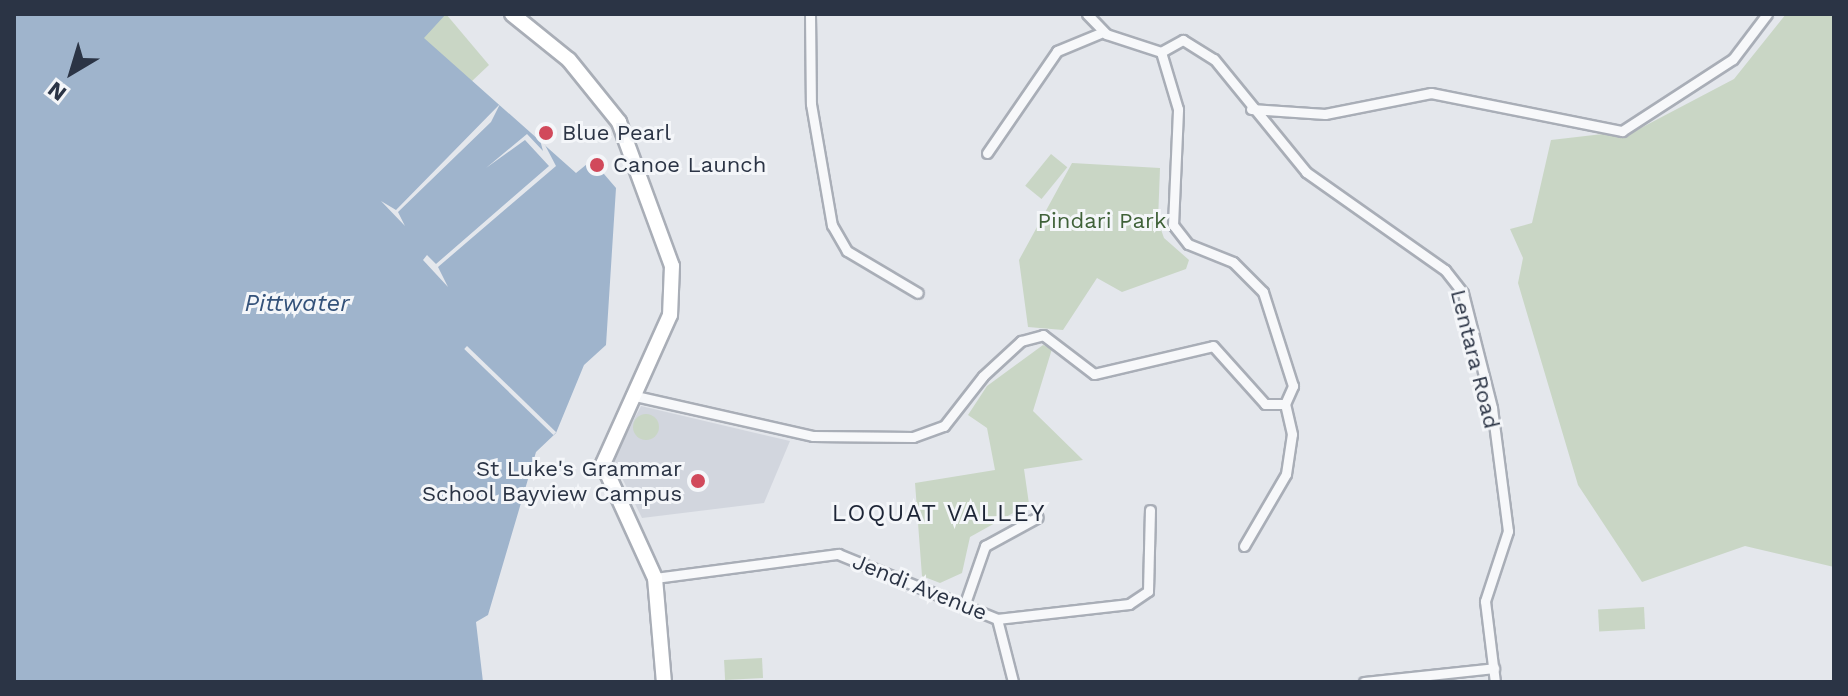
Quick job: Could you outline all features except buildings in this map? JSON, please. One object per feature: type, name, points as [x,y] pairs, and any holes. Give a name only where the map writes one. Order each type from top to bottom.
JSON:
[{"type":"main road","points":[[512,14],[569,60],[619,122],[663,236],[673,303],[606,446],[604,474],[655,578],[664,682]]},
{"type":"street","points":[[810,14],[811,104],[832,225],[847,251],[918,293]]},
{"type":"street","points":[[1087,14],[1103,32],[1161,52],[1178,109],[1173,225],[1188,244],[1233,262],[1263,292],[1293,386],[1285,404],[1292,434],[1286,474],[1244,546]]},
{"type":"street","points":[[1251,109],[1325,114],[1431,93],[1605,132],[1627,129],[1733,59],[1767,14]]},
{"type":"street","points":[[987,153],[1057,51],[1103,32]]},
{"type":"street","name":"Lentara Road","points":[[1161,52],[1178,40],[1195,45],[1306,172],[1445,270],[1463,293],[1492,408],[1508,531],[1485,601],[1495,682]]},
{"type":"street","points":[[631,395],[813,436],[913,437],[944,426],[983,376],[1021,341],[1043,335],[1094,374],[1213,346],[1265,404],[1285,404]]},
{"type":"street","name":"Jendi Avenue","points":[[655,578],[838,554],[997,619],[1143,599],[1150,510]]},
{"type":"street","points":[[964,606],[985,546],[1038,517]]},
{"type":"street","points":[[997,619],[1013,682]]},
{"type":"street","points":[[1364,682],[1494,668]]},
{"type":"shaded area","name":"St Luke's Grammar School Bayview Campus","points":[[641,406],[790,441],[764,503],[642,518],[613,460]]},
{"type":"green space","points":[[391,14],[446,14],[489,65],[471,82]]},
{"type":"green space","points":[[1786,14],[1834,14],[1834,567],[1745,546],[1642,582],[1578,485],[1518,283],[1523,258],[1510,229],[1532,223],[1551,140],[1637,130],[1734,79]]},
{"type":"green space","points":[[1051,154],[1067,167],[1042,199],[1025,186]]},
{"type":"green space","name":"Pindari Park","points":[[1072,163],[1160,168],[1158,221],[1164,238],[1189,260],[1186,269],[1122,292],[1097,278],[1063,330],[1028,327],[1019,260]]},
{"type":"green space","points":[[1043,345],[1052,349],[1033,411],[1083,460],[1024,469],[1029,504],[970,537],[962,573],[940,583],[922,576],[915,483],[995,470],[987,428],[968,415],[987,386]]},
{"type":"green space","points":[[646,414],[655,418],[659,427],[655,436],[646,440],[637,436],[633,427],[637,418]]},
{"type":"green space","points":[[1644,607],[1645,629],[1599,631],[1598,609]]},
{"type":"green space","points":[[762,658],[763,678],[725,680],[724,660]]},
{"type":"water","name":"Pittwater","points":[[14,14],[446,14],[424,38],[576,173],[592,160],[616,188],[606,345],[584,365],[556,433],[536,452],[488,615],[476,622],[483,682],[14,682]]},
{"type":"pier","points":[[500,104],[491,122],[398,212],[405,226],[381,201],[396,210]]},
{"type":"pier","points":[[527,134],[543,151],[540,140],[545,145],[556,166],[438,267],[448,287],[423,260],[427,255],[436,264],[549,166],[525,140],[486,168]]},
{"type":"pier","points":[[467,346],[556,432],[553,435],[464,349]]},
{"type":"place","name":"Blue Pearl","points":[[546,133]]},
{"type":"place","name":"Canoe Launch","points":[[597,165]]},
{"type":"place","name":"St Luke's Grammar School Bayview Campus","points":[[698,481]]},
{"type":"district","name":"LOQUAT VALLEY","points":[[939,514]]}]
